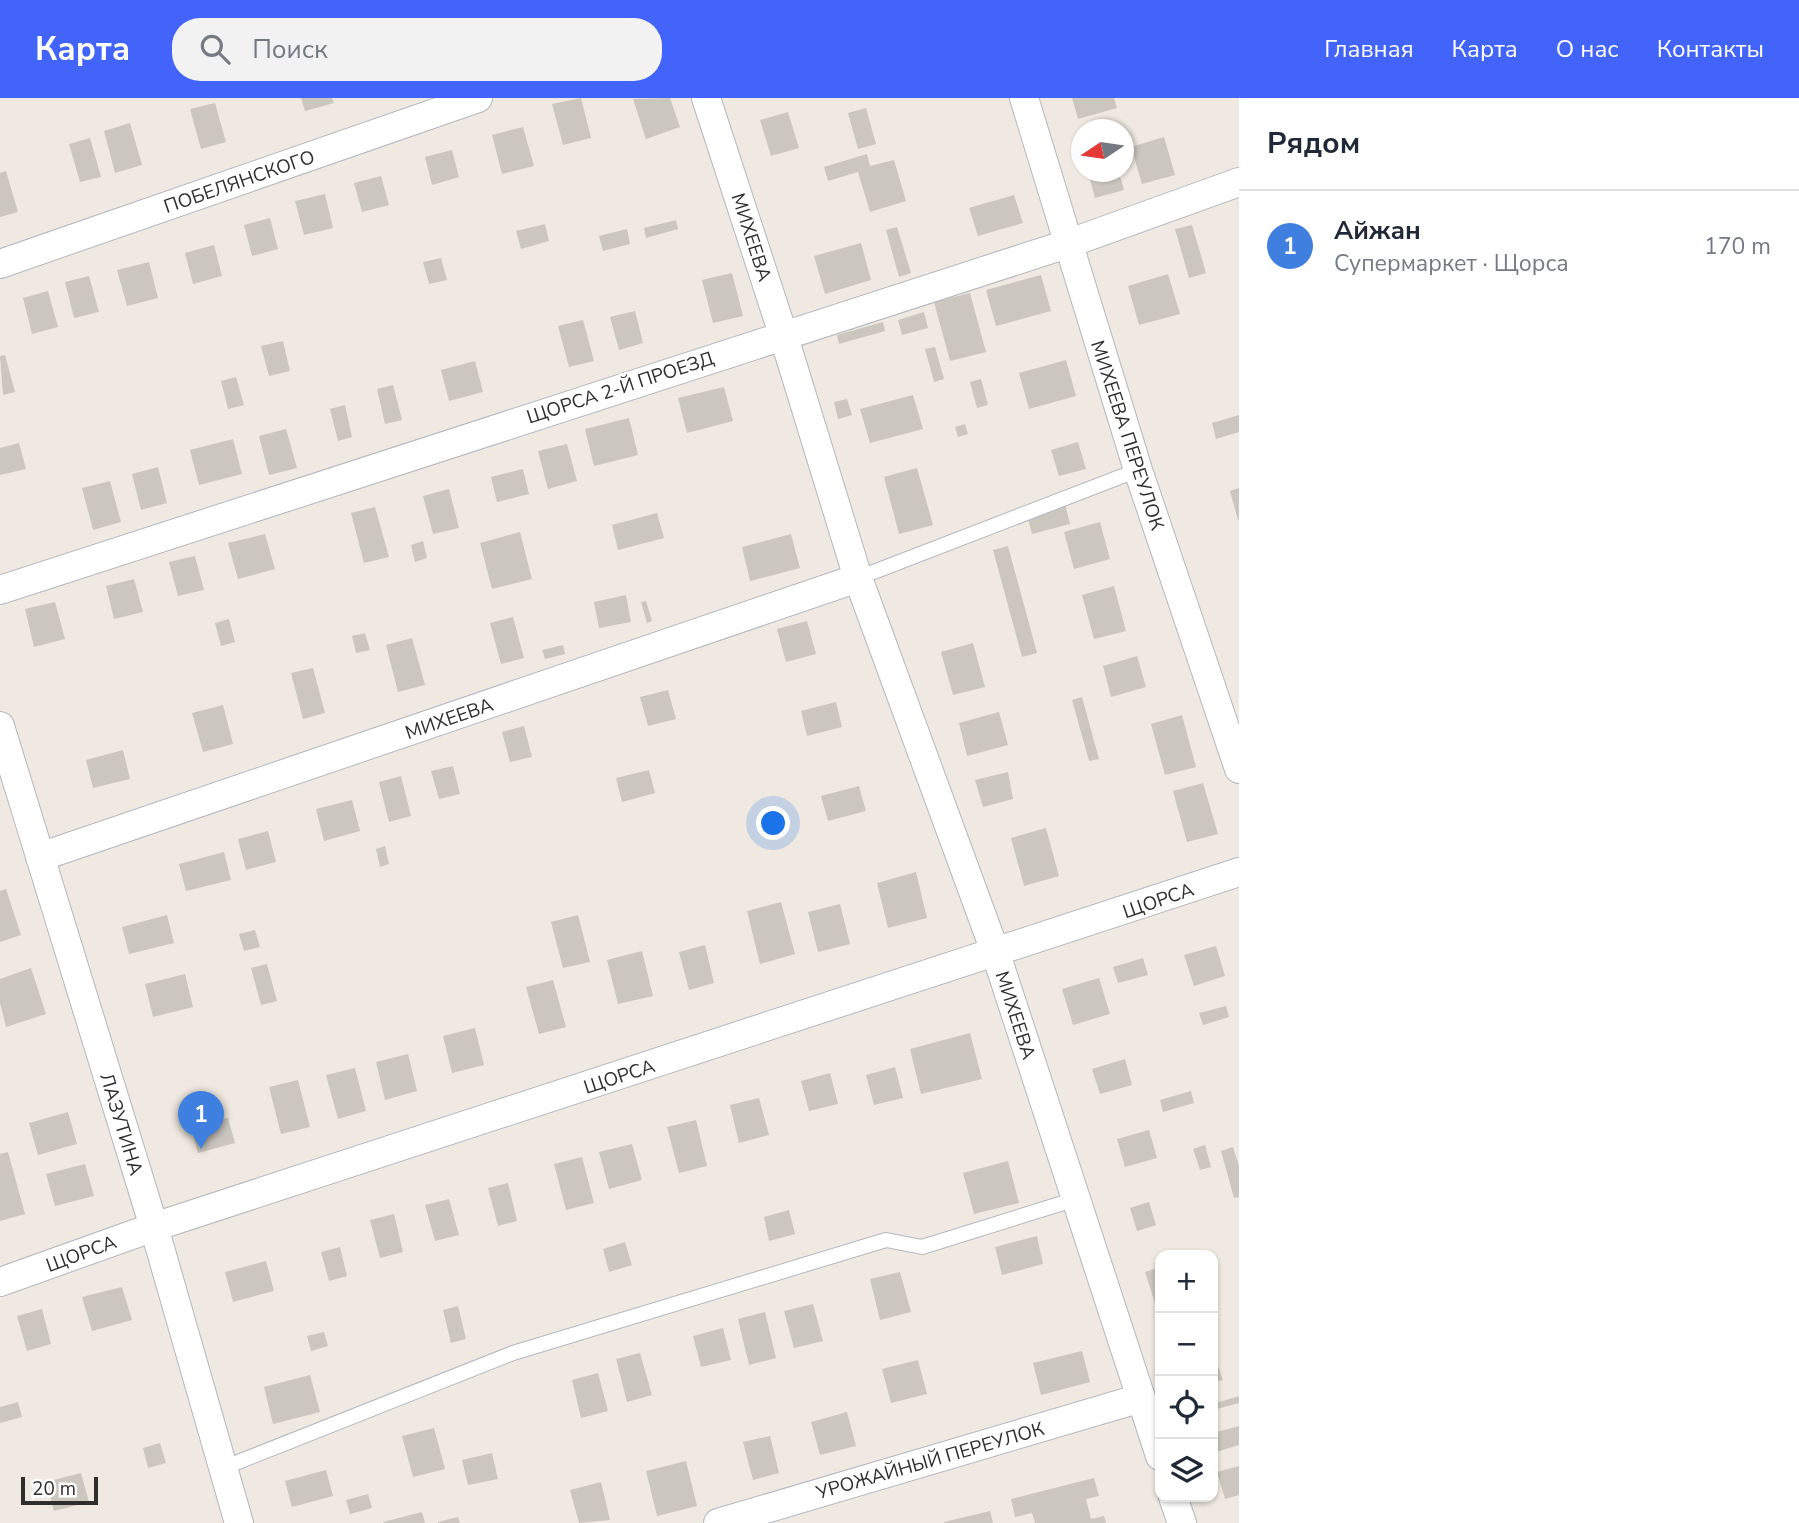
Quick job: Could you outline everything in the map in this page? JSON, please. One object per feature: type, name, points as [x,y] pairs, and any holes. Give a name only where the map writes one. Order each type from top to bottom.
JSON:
[{"type":"street","name":"ПОБЕЛЯНСКОГО","points":[[0,264],[478,98]]},
{"type":"street","name":"МИХЕЕВА","points":[[706,98],[783,334],[858,578],[996,954],[1155,1441]]},
{"type":"street","name":"МИХЕЕВА ПЕРЕУЛОК","points":[[1024,98],[1138,470],[1239,769]]},
{"type":"street","name":"ЩОРСА 2-Й ПРОЕЗД","points":[[0,590],[1067,244],[1239,182]]},
{"type":"street","name":"МИХЕЕВА","points":[[40,857],[858,578]]},
{"type":"street","name":"ЛАЗУТИНА","points":[[0,726],[154,1227],[239,1523]]},
{"type":"street","name":"ЩОРСА","points":[[0,1282],[154,1227],[996,954],[1239,872]]},
{"type":"street","name":"УРОЖАЙНЫЙ ПЕРЕУЛОК","points":[[718,1523],[1141,1398]]},
{"type":"street","points":[[1175,1502],[1182,1523]]},
{"type":"lane","points":[[858,578],[1138,470]]},
{"type":"lane","points":[[223,1468],[513,1353],[886,1240],[922,1247],[1076,1199]]},
{"type":"building","points":[[301,98],[332,98],[334,103],[305,111]]},
{"type":"building","points":[[581,98],[591,138],[563,145],[552,104]]},
{"type":"building","points":[[670,98],[680,127],[646,139],[633,99]]},
{"type":"building","points":[[1072,98],[1114,98],[1117,108],[1078,119]]},
{"type":"building","points":[[215,103],[226,142],[201,149],[190,109]]},
{"type":"building","points":[[866,108],[876,144],[858,149],[848,113]]},
{"type":"building","points":[[788,112],[799,148],[771,156],[760,120]]},
{"type":"building","points":[[130,123],[142,165],[115,173],[104,131]]},
{"type":"building","points":[[523,127],[534,166],[502,174],[492,135]]},
{"type":"building","points":[[1164,137],[1175,175],[1142,184],[1134,157],[1134,146]]},
{"type":"building","points":[[90,138],[101,177],[80,182],[69,144]]},
{"type":"building","points":[[452,150],[459,177],[432,185],[425,157]]},
{"type":"building","points":[[867,154],[870,166],[894,160],[906,201],[870,212],[858,172],[828,181],[824,167]]},
{"type":"building","points":[[6,171],[18,212],[0,217],[0,173]]},
{"type":"building","points":[[381,176],[389,205],[362,212],[354,183]]},
{"type":"building","points":[[1091,182],[1122,182],[1124,190],[1095,198]]},
{"type":"building","points":[[325,194],[333,228],[304,235],[295,201]]},
{"type":"building","points":[[1014,195],[1023,223],[978,236],[969,208]]},
{"type":"building","points":[[270,218],[278,249],[252,256],[244,225]]},
{"type":"building","points":[[676,220],[678,229],[646,238],[644,228]]},
{"type":"building","points":[[545,224],[549,241],[521,249],[516,231]]},
{"type":"building","points":[[1192,225],[1206,273],[1189,278],[1175,229]]},
{"type":"building","points":[[897,227],[911,273],[899,277],[886,230]]},
{"type":"building","points":[[627,229],[630,244],[603,251],[599,236]]},
{"type":"building","points":[[861,243],[871,280],[825,294],[814,256]]},
{"type":"building","points":[[214,245],[222,276],[193,284],[185,253]]},
{"type":"building","points":[[441,258],[447,280],[429,284],[423,262]]},
{"type":"building","points":[[149,262],[158,298],[127,306],[117,270]]},
{"type":"building","points":[[732,273],[743,316],[713,323],[702,280]]},
{"type":"building","points":[[1168,274],[1180,314],[1139,325],[1128,286]]},
{"type":"building","points":[[1041,275],[1051,311],[996,326],[986,290]]},
{"type":"building","points":[[89,276],[99,312],[74,318],[65,282]]},
{"type":"building","points":[[48,291],[58,327],[32,334],[23,298]]},
{"type":"building","points":[[970,293],[986,352],[950,361],[934,302]]},
{"type":"building","points":[[635,311],[643,343],[619,350],[610,317]]},
{"type":"building","points":[[924,312],[928,328],[902,335],[898,320]]},
{"type":"building","points":[[583,320],[594,361],[569,367],[558,326]]},
{"type":"building","points":[[883,322],[885,331],[839,344],[837,335]]},
{"type":"building","points":[[283,341],[290,371],[269,376],[261,346]]},
{"type":"building","points":[[935,347],[944,379],[934,382],[925,349]]},
{"type":"building","points":[[5,355],[15,392],[3,395],[0,356]]},
{"type":"building","points":[[1066,360],[1076,396],[1029,409],[1019,373]]},
{"type":"building","points":[[475,361],[483,392],[449,401],[441,370]]},
{"type":"building","points":[[236,377],[244,405],[228,409],[221,381]]},
{"type":"building","points":[[981,379],[988,405],[977,408],[970,382]]},
{"type":"building","points":[[393,385],[402,420],[385,424],[377,389]]},
{"type":"building","points":[[724,387],[733,421],[687,433],[678,398]]},
{"type":"building","points":[[913,395],[923,429],[870,443],[860,409]]},
{"type":"building","points":[[847,399],[852,415],[838,419],[834,402]]},
{"type":"building","points":[[345,405],[352,437],[338,441],[330,409]]},
{"type":"building","points":[[1239,415],[1239,432],[1216,439],[1212,423]]},
{"type":"building","points":[[629,418],[638,455],[594,466],[585,429]]},
{"type":"building","points":[[965,424],[968,434],[958,437],[955,427]]},
{"type":"building","points":[[286,429],[297,468],[269,475],[259,436]]},
{"type":"building","points":[[233,439],[242,474],[199,485],[190,450]]},
{"type":"building","points":[[1078,442],[1086,469],[1059,476],[1051,450]]},
{"type":"building","points":[[19,443],[26,469],[0,475],[0,448]]},
{"type":"building","points":[[567,444],[577,481],[548,489],[538,451]]},
{"type":"building","points":[[158,467],[167,503],[141,510],[132,474]]},
{"type":"building","points":[[917,468],[933,525],[899,534],[884,477]]},
{"type":"building","points":[[523,469],[529,494],[497,502],[491,477]]},
{"type":"building","points":[[110,481],[121,522],[93,530],[82,488]]},
{"type":"building","points":[[1239,488],[1239,520],[1238,520],[1230,491]]},
{"type":"building","points":[[449,489],[459,528],[433,534],[423,496]]},
{"type":"building","points":[[1065,504],[1070,524],[1032,534],[1027,514]]},
{"type":"building","points":[[375,507],[389,557],[364,563],[351,513]]},
{"type":"building","points":[[657,513],[664,538],[618,550],[612,525]]},
{"type":"building","points":[[1100,522],[1110,559],[1074,569],[1064,532]]},
{"type":"building","points":[[520,532],[532,579],[492,589],[480,543]]},
{"type":"building","points":[[265,534],[275,569],[238,579],[228,543]]},
{"type":"building","points":[[791,534],[800,568],[750,581],[742,547]]},
{"type":"building","points":[[423,541],[427,558],[415,562],[411,545]]},
{"type":"building","points":[[1008,546],[1037,653],[1022,657],[993,550]]},
{"type":"building","points":[[195,556],[204,590],[178,596],[169,562]]},
{"type":"building","points":[[134,579],[143,612],[114,619],[106,586]]},
{"type":"building","points":[[1114,586],[1126,631],[1094,639],[1082,595]]},
{"type":"building","points":[[626,595],[631,622],[599,628],[594,602]]},
{"type":"building","points":[[646,601],[652,621],[647,623],[641,602]]},
{"type":"building","points":[[55,602],[65,639],[34,647],[25,609]]},
{"type":"building","points":[[513,617],[524,658],[501,664],[490,623]]},
{"type":"building","points":[[229,619],[235,642],[221,646],[215,623]]},
{"type":"building","points":[[807,621],[816,654],[786,662],[777,629]]},
{"type":"building","points":[[365,633],[370,650],[356,653],[352,636]]},
{"type":"building","points":[[412,638],[425,685],[398,692],[386,645]]},
{"type":"building","points":[[973,643],[985,687],[953,695],[941,652]]},
{"type":"building","points":[[563,645],[565,654],[545,659],[542,650]]},
{"type":"building","points":[[1137,656],[1146,687],[1111,697],[1103,666]]},
{"type":"building","points":[[313,668],[325,713],[303,719],[291,673]]},
{"type":"building","points":[[668,690],[676,719],[648,726],[640,697]]},
{"type":"building","points":[[1082,697],[1099,759],[1089,761],[1072,700]]},
{"type":"building","points":[[836,702],[842,727],[807,736],[801,711]]},
{"type":"building","points":[[223,705],[233,744],[203,752],[192,713]]},
{"type":"building","points":[[999,712],[1008,745],[967,756],[959,723]]},
{"type":"building","points":[[1182,715],[1196,767],[1165,775],[1151,724]]},
{"type":"building","points":[[524,726],[532,757],[510,762],[502,732]]},
{"type":"building","points":[[123,750],[130,779],[93,788],[86,760]]},
{"type":"building","points":[[453,766],[460,794],[439,799],[431,771]]},
{"type":"building","points":[[649,770],[655,793],[622,802],[616,778]]},
{"type":"building","points":[[1008,772],[1013,799],[983,807],[975,780]]},
{"type":"building","points":[[401,776],[411,816],[389,822],[379,782]]},
{"type":"building","points":[[1203,783],[1218,834],[1187,842],[1173,791]]},
{"type":"building","points":[[859,786],[866,811],[828,821],[821,796]]},
{"type":"building","points":[[352,800],[360,831],[324,841],[316,809]]},
{"type":"building","points":[[1046,828],[1059,876],[1024,886],[1011,838]]},
{"type":"building","points":[[268,831],[276,862],[246,870],[238,839]]},
{"type":"building","points":[[385,846],[389,864],[380,867],[376,849]]},
{"type":"building","points":[[224,852],[231,880],[186,891],[179,864]]},
{"type":"building","points":[[916,872],[927,918],[888,928],[877,883]]},
{"type":"building","points":[[6,889],[21,935],[0,942],[0,891]]},
{"type":"building","points":[[781,902],[795,954],[760,964],[747,911]]},
{"type":"building","points":[[840,904],[850,944],[818,952],[808,912]]},
{"type":"building","points":[[167,915],[174,943],[129,954],[122,927]]},
{"type":"building","points":[[578,915],[590,962],[563,968],[551,922]]},
{"type":"building","points":[[255,930],[260,947],[244,951],[239,934]]},
{"type":"building","points":[[705,945],[714,983],[689,990],[679,952]]},
{"type":"building","points":[[1216,946],[1225,976],[1194,986],[1184,955]]},
{"type":"building","points":[[642,951],[653,996],[618,1004],[607,960]]},
{"type":"building","points":[[1143,958],[1148,975],[1118,983],[1113,967]]},
{"type":"building","points":[[267,964],[277,1001],[261,1005],[251,968]]},
{"type":"building","points":[[31,968],[46,1014],[6,1027],[0,1003],[0,979]]},
{"type":"building","points":[[185,974],[193,1007],[153,1017],[145,984]]},
{"type":"building","points":[[1099,978],[1110,1014],[1073,1025],[1062,989]]},
{"type":"building","points":[[553,980],[566,1027],[539,1034],[526,987]]},
{"type":"building","points":[[1226,1006],[1229,1017],[1203,1025],[1199,1013]]},
{"type":"building","points":[[475,1028],[484,1065],[452,1073],[443,1036]]},
{"type":"building","points":[[970,1033],[982,1079],[921,1094],[910,1049]]},
{"type":"building","points":[[408,1054],[417,1091],[385,1100],[376,1062]]},
{"type":"building","points":[[1125,1059],[1132,1085],[1100,1094],[1092,1069]]},
{"type":"building","points":[[895,1067],[903,1098],[874,1105],[866,1075]]},
{"type":"building","points":[[355,1068],[366,1111],[338,1119],[326,1075]]},
{"type":"building","points":[[830,1073],[838,1104],[809,1111],[801,1081]]},
{"type":"building","points":[[298,1080],[310,1127],[281,1134],[269,1087]]},
{"type":"building","points":[[1191,1091],[1194,1103],[1163,1112],[1160,1100]]},
{"type":"building","points":[[759,1098],[769,1135],[739,1143],[730,1105]]},
{"type":"building","points":[[68,1112],[77,1144],[38,1155],[29,1123]]},
{"type":"building","points":[[228,1118],[235,1143],[198,1153],[191,1127]]},
{"type":"building","points":[[696,1120],[707,1166],[679,1173],[667,1127]]},
{"type":"building","points":[[1149,1130],[1157,1158],[1125,1167],[1117,1139]]},
{"type":"building","points":[[632,1144],[642,1180],[609,1189],[599,1152]]},
{"type":"building","points":[[1205,1145],[1211,1167],[1200,1170],[1193,1149]]},
{"type":"building","points":[[1233,1147],[1239,1166],[1239,1197],[1234,1198],[1221,1151]]},
{"type":"building","points":[[8,1152],[25,1214],[0,1221],[0,1154]]},
{"type":"building","points":[[582,1157],[594,1203],[566,1210],[554,1164]]},
{"type":"building","points":[[1008,1161],[1019,1203],[974,1214],[963,1173]]},
{"type":"building","points":[[85,1164],[94,1196],[55,1206],[46,1174]]},
{"type":"building","points":[[508,1183],[517,1221],[498,1226],[488,1188]]},
{"type":"building","points":[[449,1199],[459,1235],[435,1241],[425,1205]]},
{"type":"building","points":[[1149,1202],[1156,1225],[1137,1231],[1130,1208]]},
{"type":"building","points":[[789,1210],[795,1234],[769,1241],[764,1217]]},
{"type":"building","points":[[394,1214],[403,1252],[380,1258],[370,1220]]},
{"type":"building","points":[[1037,1236],[1043,1264],[1002,1275],[995,1247]]},
{"type":"building","points":[[625,1242],[632,1265],[609,1272],[603,1249]]},
{"type":"building","points":[[340,1247],[347,1276],[329,1281],[321,1252]]},
{"type":"building","points":[[266,1261],[274,1291],[233,1302],[225,1272]]},
{"type":"building","points":[[1155,1269],[1155,1303],[1145,1272]]},
{"type":"building","points":[[900,1272],[911,1312],[880,1320],[870,1279]]},
{"type":"building","points":[[122,1287],[132,1320],[92,1331],[82,1297]]},
{"type":"building","points":[[813,1304],[823,1341],[794,1348],[784,1311]]},
{"type":"building","points":[[458,1306],[466,1339],[451,1343],[443,1310]]},
{"type":"building","points":[[42,1309],[51,1344],[27,1351],[17,1316]]},
{"type":"building","points":[[765,1312],[776,1358],[749,1365],[738,1319]]},
{"type":"building","points":[[723,1328],[731,1360],[701,1367],[693,1336]]},
{"type":"building","points":[[324,1332],[328,1346],[311,1351],[307,1336]]},
{"type":"building","points":[[1082,1351],[1090,1382],[1041,1395],[1033,1363]]},
{"type":"building","points":[[640,1353],[652,1395],[627,1402],[616,1359]]},
{"type":"building","points":[[918,1360],[927,1394],[891,1403],[882,1369]]},
{"type":"building","points":[[1218,1366],[1223,1380],[1218,1382]]},
{"type":"building","points":[[598,1373],[608,1411],[581,1418],[572,1380]]},
{"type":"building","points":[[310,1375],[320,1412],[273,1424],[264,1387]]},
{"type":"building","points":[[1239,1396],[1239,1403],[1218,1409],[1218,1402]]},
{"type":"building","points":[[18,1402],[22,1417],[0,1423],[0,1407]]},
{"type":"building","points":[[847,1412],[856,1446],[820,1455],[811,1422]]},
{"type":"building","points":[[1239,1426],[1239,1445],[1218,1451],[1218,1432]]},
{"type":"building","points":[[434,1428],[445,1469],[413,1477],[402,1436]]},
{"type":"building","points":[[770,1436],[779,1473],[753,1480],[743,1442]]},
{"type":"building","points":[[160,1443],[166,1463],[148,1468],[143,1448]]},
{"type":"building","points":[[492,1453],[498,1479],[468,1485],[462,1460]]},
{"type":"building","points":[[686,1461],[697,1506],[657,1516],[646,1471]]},
{"type":"building","points":[[1239,1466],[1239,1495],[1225,1499],[1218,1472]]},
{"type":"building","points":[[326,1470],[333,1496],[292,1507],[285,1481]]},
{"type":"building","points":[[81,1473],[89,1502],[54,1511],[46,1482]]},
{"type":"building","points":[[1094,1478],[1099,1496],[1086,1499],[1091,1519],[1104,1516],[1106,1523],[1035,1523],[1032,1513],[1015,1517],[1011,1499]]},
{"type":"building","points":[[601,1482],[610,1520],[579,1523],[570,1490]]},
{"type":"building","points":[[368,1494],[372,1508],[350,1514],[346,1500]]},
{"type":"building","points":[[990,1511],[993,1523],[944,1523],[944,1522]]},
{"type":"building","points":[[422,1512],[425,1523],[383,1522]]},
{"type":"building","points":[[458,1517],[460,1523],[438,1523],[438,1522]]},
{"type":"place","name":"Айжан","points":[[201,1149]]}]
